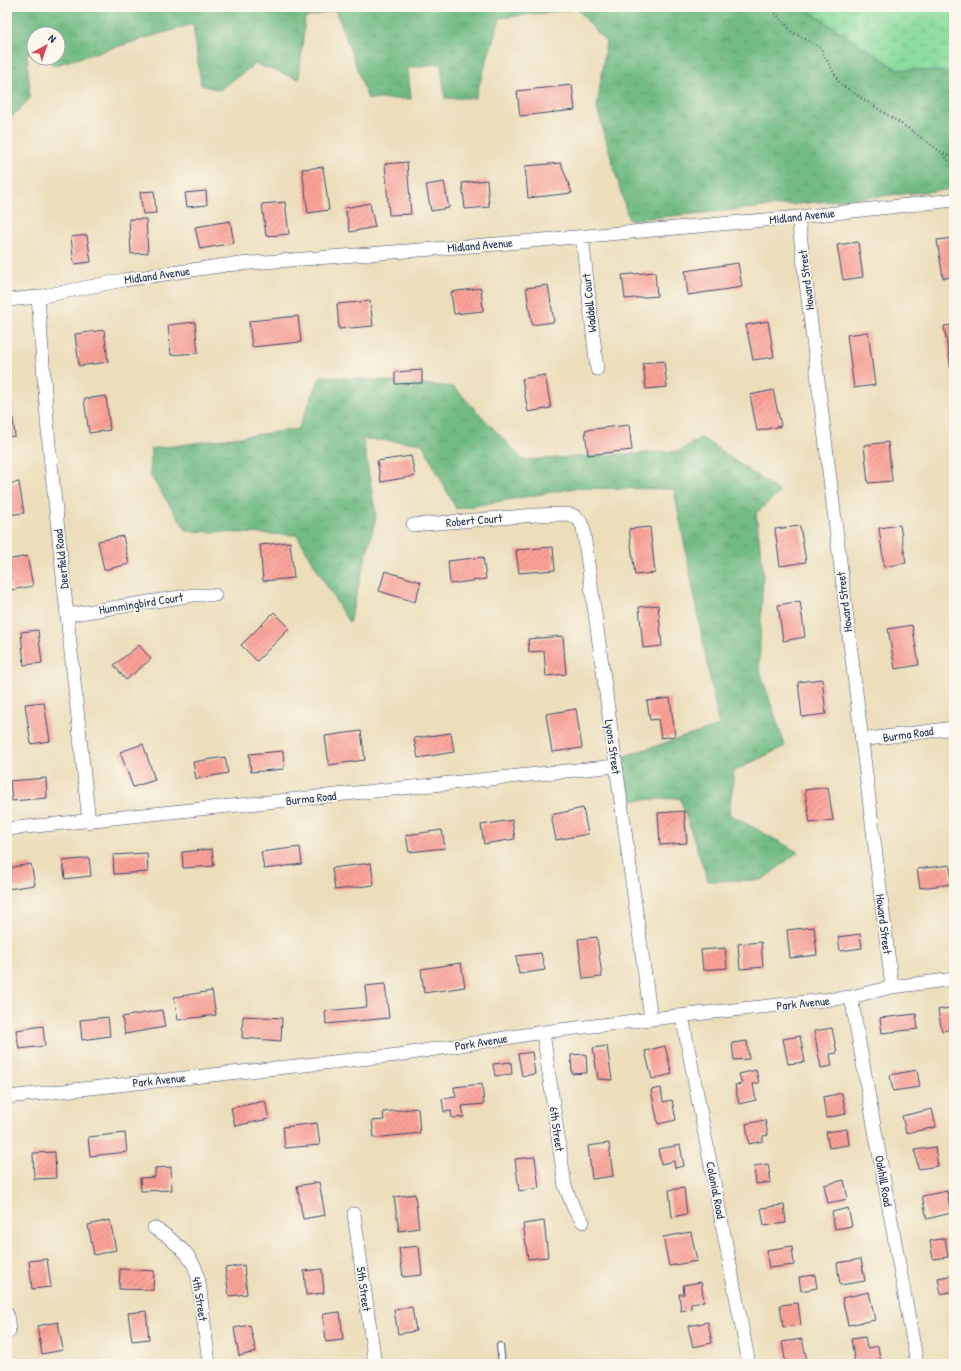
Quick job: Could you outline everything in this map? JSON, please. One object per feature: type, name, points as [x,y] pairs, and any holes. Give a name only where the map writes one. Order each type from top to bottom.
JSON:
[{"type":"street","name":"Midland Avenue","points":[[7,300],[38,297],[124,280],[226,265],[497,244],[798,217],[954,200]]},
{"type":"street","name":"Howard Street","points":[[798,217],[892,987]]},
{"type":"street","name":"Waddell Court","points":[[582,236],[597,369]]},
{"type":"street","name":"Deerfield Road","points":[[38,297],[49,444],[89,822]]},
{"type":"street","name":"Lyons Street","points":[[536,515],[567,514],[574,516],[583,526],[651,1019]]},
{"type":"street","name":"Robert Court","points":[[413,525],[536,515]]},
{"type":"street","name":"Hummingbird Court","points":[[67,615],[193,595],[215,595]]},
{"type":"street","name":"Burma Road","points":[[861,740],[954,728]]},
{"type":"street","name":"Burma Road","points":[[7,829],[89,822],[615,766]]},
{"type":"street","name":"Park Avenue","points":[[7,1097],[398,1055],[543,1032],[851,997],[892,987],[954,979]]},
{"type":"street","name":"Oakhill Road","points":[[851,997],[917,1364]]},
{"type":"street","name":"Colonial Road","points":[[682,1016],[749,1364]]},
{"type":"street","name":"6th Street","points":[[543,1032],[565,1186],[574,1209],[583,1222]]},
{"type":"street","name":"5th Street","points":[[354,1214],[374,1364]]},
{"type":"street","name":"4th Street","points":[[154,1228],[167,1236],[186,1253],[195,1267],[199,1282],[209,1364]]},
{"type":"street","points":[[7,1314],[9,1332]]},
{"type":"lane","points":[[500,1346],[502,1364]]},
{"type":"path","points":[[770,7],[792,32],[820,47],[840,84],[912,131],[941,152],[954,158]]},
{"type":"path","points":[[941,152],[954,168]]},
{"type":"green space","points":[[7,7],[803,7],[897,69],[954,72],[954,189],[629,220],[597,108],[606,42],[577,9],[500,18],[475,98],[445,98],[441,63],[408,68],[411,99],[368,99],[336,10],[305,18],[299,79],[255,64],[219,90],[201,85],[193,24],[66,62],[66,26],[26,26],[26,66],[28,66],[30,98],[7,122]]},
{"type":"green space","points":[[803,7],[954,7],[954,72],[897,69]]},
{"type":"green space","points":[[321,376],[454,387],[523,460],[680,451],[701,437],[780,492],[756,513],[763,571],[759,668],[785,746],[734,771],[729,814],[798,852],[762,880],[708,881],[680,798],[623,801],[615,759],[719,726],[674,489],[575,488],[456,509],[422,443],[363,439],[376,517],[349,623],[297,535],[187,531],[150,475],[151,449],[298,429]]},
{"type":"building","points":[[572,85],[575,110],[520,116],[517,91]]},
{"type":"building","points":[[407,162],[411,214],[389,215],[385,164]]},
{"type":"building","points":[[561,163],[572,193],[528,198],[525,166]]},
{"type":"building","points":[[323,167],[329,210],[308,213],[302,169]]},
{"type":"building","points":[[487,180],[489,207],[465,209],[462,183]]},
{"type":"building","points":[[444,182],[449,208],[431,211],[426,185]]},
{"type":"building","points":[[154,191],[156,213],[143,214],[140,192]]},
{"type":"building","points":[[206,191],[207,205],[187,207],[185,193]]},
{"type":"building","points":[[285,202],[289,234],[266,236],[262,204]]},
{"type":"building","points":[[370,203],[375,227],[350,232],[345,208]]},
{"type":"building","points":[[129,219],[146,219],[148,253],[131,254]]},
{"type":"building","points":[[230,221],[234,243],[200,249],[195,227]]},
{"type":"building","points":[[87,235],[91,262],[74,264],[71,237]]},
{"type":"building","points":[[954,238],[954,277],[943,278],[937,240]]},
{"type":"building","points":[[858,242],[863,277],[843,280],[837,245]]},
{"type":"building","points":[[738,263],[742,287],[688,295],[685,271]]},
{"type":"building","points":[[655,272],[657,296],[625,299],[622,275]]},
{"type":"building","points":[[548,285],[554,322],[532,325],[526,288]]},
{"type":"building","points":[[481,288],[483,311],[454,314],[451,292]]},
{"type":"building","points":[[370,301],[373,326],[339,329],[337,304]]},
{"type":"building","points":[[298,316],[301,342],[252,347],[249,321]]},
{"type":"building","points":[[768,321],[774,357],[753,360],[746,325]]},
{"type":"building","points":[[195,322],[198,353],[171,355],[168,325]]},
{"type":"building","points":[[954,325],[954,369],[951,369],[944,326]]},
{"type":"building","points":[[104,330],[108,362],[79,366],[75,334]]},
{"type":"building","points":[[868,332],[875,385],[854,388],[847,335]]},
{"type":"building","points":[[8,358],[10,372],[7,372]]},
{"type":"building","points":[[664,361],[667,387],[646,389],[643,363]]},
{"type":"building","points":[[422,370],[422,383],[395,384],[395,372]]},
{"type":"building","points":[[545,375],[551,408],[528,412],[522,379]]},
{"type":"building","points":[[773,390],[781,426],[757,431],[750,395]]},
{"type":"building","points":[[106,396],[110,430],[89,433],[84,399]]},
{"type":"building","points":[[11,401],[15,436],[7,437],[7,402]]},
{"type":"building","points":[[629,425],[632,450],[588,455],[585,430]]},
{"type":"building","points":[[888,442],[892,481],[868,483],[864,445]]},
{"type":"building","points":[[411,456],[415,476],[381,482],[377,461]]},
{"type":"building","points":[[19,482],[24,513],[7,515],[7,484]]},
{"type":"building","points":[[900,525],[906,563],[884,567],[879,528]]},
{"type":"building","points":[[800,526],[806,562],[780,566],[775,529]]},
{"type":"building","points":[[650,527],[655,573],[635,575],[629,529]]},
{"type":"building","points":[[123,536],[129,564],[104,570],[98,541]]},
{"type":"building","points":[[290,542],[294,578],[263,581],[260,545]]},
{"type":"building","points":[[553,547],[555,570],[519,573],[516,550]]},
{"type":"building","points":[[27,556],[33,586],[11,590],[7,571],[7,560]]},
{"type":"building","points":[[483,557],[486,579],[450,584],[448,561]]},
{"type":"building","points":[[385,571],[421,582],[415,602],[379,591]]},
{"type":"building","points":[[800,601],[805,637],[783,641],[778,605]]},
{"type":"building","points":[[658,605],[662,646],[643,648],[639,607]]},
{"type":"building","points":[[274,612],[290,628],[257,661],[241,645]]},
{"type":"building","points":[[912,625],[919,665],[895,669],[888,629]]},
{"type":"building","points":[[38,630],[42,663],[24,665],[21,632]]},
{"type":"building","points":[[563,636],[566,674],[546,676],[544,651],[529,652],[528,639]]},
{"type":"building","points":[[139,645],[151,659],[126,680],[114,665]]},
{"type":"building","points":[[822,679],[826,714],[802,717],[798,682]]},
{"type":"building","points":[[670,698],[675,736],[661,738],[658,719],[650,720],[647,701]]},
{"type":"building","points":[[44,702],[50,741],[31,744],[25,704]]},
{"type":"building","points":[[576,709],[582,748],[552,752],[546,714]]},
{"type":"building","points":[[361,731],[365,760],[329,765],[325,736]]},
{"type":"building","points":[[451,733],[454,752],[418,758],[414,738]]},
{"type":"building","points":[[143,744],[155,780],[133,787],[120,752]]},
{"type":"building","points":[[283,751],[284,769],[251,772],[249,754]]},
{"type":"building","points":[[225,757],[228,773],[196,779],[193,762]]},
{"type":"building","points":[[46,778],[47,798],[12,801],[10,781]]},
{"type":"building","points":[[828,787],[833,820],[810,823],[805,790]]},
{"type":"building","points":[[583,808],[588,834],[556,840],[551,815]]},
{"type":"building","points":[[684,811],[687,843],[660,845],[658,813]]},
{"type":"building","points":[[512,820],[515,839],[484,844],[481,825]]},
{"type":"building","points":[[442,830],[445,848],[409,852],[406,835]]},
{"type":"building","points":[[300,847],[302,864],[264,869],[261,852]]},
{"type":"building","points":[[212,849],[214,866],[183,868],[182,852]]},
{"type":"building","points":[[147,853],[148,872],[114,874],[113,855]]},
{"type":"building","points":[[89,858],[91,876],[65,879],[63,861]]},
{"type":"building","points":[[371,863],[374,885],[335,890],[332,868]]},
{"type":"building","points":[[31,864],[35,885],[7,889],[7,868]]},
{"type":"building","points":[[950,865],[952,884],[920,888],[917,869]]},
{"type":"building","points":[[814,927],[817,955],[790,958],[787,930]]},
{"type":"building","points":[[860,934],[862,948],[840,951],[838,937]]},
{"type":"building","points":[[597,937],[602,977],[583,979],[578,939]]},
{"type":"building","points":[[761,942],[763,967],[740,969],[738,944]]},
{"type":"building","points":[[725,948],[727,968],[703,970],[701,950]]},
{"type":"building","points":[[541,953],[545,970],[519,974],[516,956]]},
{"type":"building","points":[[461,963],[465,987],[424,993],[421,969]]},
{"type":"building","points":[[385,984],[389,1018],[326,1024],[325,1011],[367,1007],[365,986]]},
{"type":"building","points":[[212,991],[216,1015],[178,1020],[174,997]]},
{"type":"building","points":[[954,1007],[954,1029],[942,1031],[938,1010]]},
{"type":"building","points":[[162,1010],[165,1027],[125,1034],[122,1017]]},
{"type":"building","points":[[916,1014],[918,1029],[882,1033],[880,1018]]},
{"type":"building","points":[[243,1016],[282,1018],[281,1041],[242,1038]]},
{"type":"building","points":[[108,1017],[110,1036],[82,1040],[80,1020]]},
{"type":"building","points":[[43,1026],[45,1046],[19,1049],[16,1030]]},
{"type":"building","points":[[832,1028],[837,1053],[830,1054],[832,1066],[821,1068],[814,1031]]},
{"type":"building","points":[[800,1036],[805,1062],[788,1064],[783,1039]]},
{"type":"building","points":[[747,1041],[749,1059],[734,1060],[732,1043]]},
{"type":"building","points":[[607,1046],[612,1080],[598,1079],[593,1048]]},
{"type":"building","points":[[665,1046],[672,1074],[652,1079],[645,1051]]},
{"type":"building","points":[[532,1052],[535,1074],[522,1076],[518,1054]]},
{"type":"building","points":[[586,1054],[587,1073],[572,1074],[571,1055]]},
{"type":"building","points":[[511,1062],[512,1074],[495,1076],[493,1064]]},
{"type":"building","points":[[756,1070],[759,1083],[753,1084],[756,1100],[739,1104],[735,1085],[742,1084],[739,1074]]},
{"type":"building","points":[[917,1070],[920,1087],[893,1091],[890,1075]]},
{"type":"building","points":[[482,1084],[484,1104],[462,1106],[464,1117],[452,1118],[451,1111],[444,1112],[442,1099],[456,1097],[454,1087]]},
{"type":"building","points":[[661,1088],[663,1102],[672,1100],[676,1120],[658,1124],[651,1090]]},
{"type":"building","points":[[842,1093],[846,1114],[826,1118],[823,1097]]},
{"type":"building","points":[[265,1101],[269,1119],[235,1126],[231,1108]]},
{"type":"building","points":[[418,1108],[420,1133],[374,1138],[372,1121],[384,1120],[383,1112]]},
{"type":"building","points":[[932,1109],[936,1127],[906,1133],[902,1116]]},
{"type":"building","points":[[765,1120],[768,1135],[763,1136],[763,1141],[749,1144],[746,1124]]},
{"type":"building","points":[[317,1123],[320,1145],[285,1148],[283,1127]]},
{"type":"building","points":[[847,1129],[849,1145],[829,1148],[826,1132]]},
{"type":"building","points":[[125,1133],[127,1152],[90,1156],[88,1137]]},
{"type":"building","points":[[609,1143],[613,1176],[592,1179],[588,1146]]},
{"type":"building","points":[[680,1145],[684,1166],[675,1168],[674,1161],[661,1164],[658,1149]]},
{"type":"building","points":[[935,1147],[938,1166],[918,1169],[915,1150]]},
{"type":"building","points":[[55,1152],[56,1178],[34,1179],[33,1153]]},
{"type":"building","points":[[535,1157],[539,1188],[519,1191],[515,1159]]},
{"type":"building","points":[[768,1164],[771,1182],[756,1184],[754,1166]]},
{"type":"building","points":[[171,1167],[172,1190],[141,1191],[140,1178],[155,1177],[155,1168]]},
{"type":"building","points":[[844,1180],[848,1199],[828,1203],[824,1185]]},
{"type":"building","points":[[319,1182],[325,1215],[303,1219],[297,1186]]},
{"type":"building","points":[[684,1188],[687,1214],[672,1217],[669,1190]]},
{"type":"building","points":[[947,1191],[951,1213],[927,1219],[922,1196]]},
{"type":"building","points":[[415,1194],[419,1228],[399,1231],[394,1197]]},
{"type":"building","points":[[784,1205],[786,1223],[764,1226],[761,1208]]},
{"type":"building","points":[[848,1208],[852,1226],[835,1229],[832,1212]]},
{"type":"building","points":[[110,1220],[116,1250],[94,1255],[88,1225]]},
{"type":"building","points":[[544,1221],[548,1257],[528,1259],[523,1224]]},
{"type":"building","points":[[691,1232],[697,1261],[669,1266],[663,1237]]},
{"type":"building","points":[[945,1238],[948,1257],[933,1259],[930,1241]]},
{"type":"building","points":[[419,1246],[422,1275],[403,1277],[399,1248]]},
{"type":"building","points":[[792,1246],[794,1265],[769,1268],[766,1250]]},
{"type":"building","points":[[47,1259],[51,1287],[32,1289],[29,1261]]},
{"type":"building","points":[[861,1259],[865,1281],[840,1285],[837,1263]]},
{"type":"building","points":[[244,1265],[247,1294],[229,1296],[225,1268]]},
{"type":"building","points":[[120,1269],[154,1271],[153,1290],[119,1289]]},
{"type":"building","points":[[322,1269],[324,1293],[306,1295],[304,1271]]},
{"type":"building","points":[[815,1275],[817,1288],[801,1291],[799,1277]]},
{"type":"building","points":[[954,1275],[954,1291],[941,1294],[938,1278]]},
{"type":"building","points":[[701,1282],[704,1301],[691,1303],[691,1309],[681,1311],[679,1294],[684,1294],[683,1285]]},
{"type":"building","points":[[869,1292],[875,1320],[848,1325],[842,1298]]},
{"type":"building","points":[[798,1303],[801,1325],[783,1327],[780,1305]]},
{"type":"building","points":[[412,1307],[416,1331],[398,1334],[394,1310]]},
{"type":"building","points":[[146,1311],[149,1339],[132,1341],[128,1313]]},
{"type":"building","points":[[340,1312],[343,1340],[326,1342],[323,1314]]},
{"type":"building","points":[[58,1322],[63,1350],[42,1354],[37,1326]]},
{"type":"building","points":[[708,1322],[712,1343],[693,1347],[688,1326]]},
{"type":"building","points":[[250,1325],[256,1352],[239,1356],[234,1328]]},
{"type":"building","points":[[865,1337],[867,1348],[878,1346],[881,1364],[855,1364],[851,1339]]},
{"type":"building","points":[[802,1339],[807,1360],[786,1364],[782,1342]]},
{"type":"building","points":[[420,1361],[421,1364],[406,1364],[406,1363]]}]
